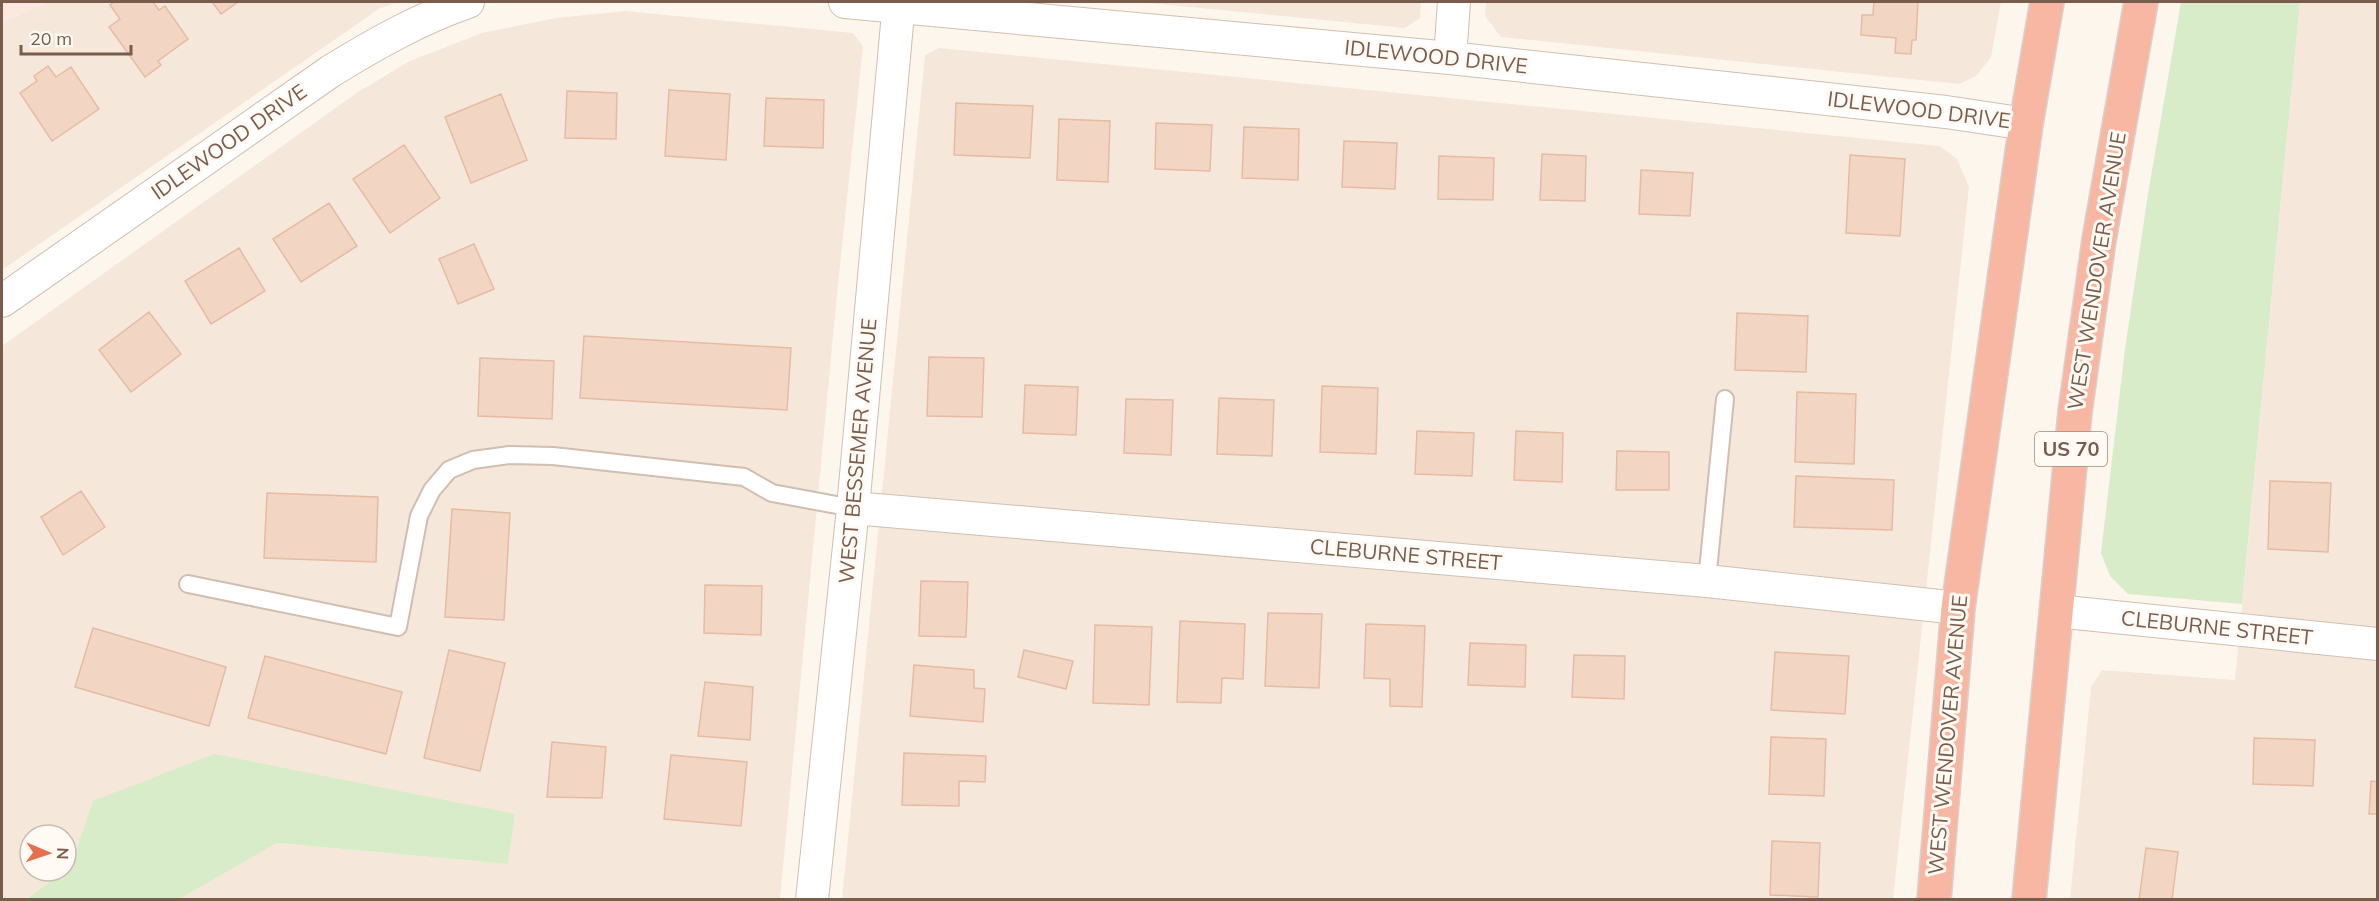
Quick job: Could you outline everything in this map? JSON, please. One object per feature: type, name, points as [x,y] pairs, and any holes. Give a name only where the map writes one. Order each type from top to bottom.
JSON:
[{"type":"highway","name":"WEST WENDOVER AVENUE","points":[[1934,900],[1958,608],[2026,124],[2047,2]]},
{"type":"highway","name":"WEST WENDOVER AVENUE","points":[[2029,900],[2076,401],[2099,240],[2141,2]]},
{"type":"street","name":"IDLEWOOD DRIVE","points":[[2,301],[331,71],[390,36],[438,12],[468,2]]},
{"type":"street","name":"IDLEWOOD DRIVE","points":[[845,2],[899,4],[1450,58],[1946,111],[2026,124]]},
{"type":"street","points":[[1450,58],[1454,2]]},
{"type":"street","name":"WEST BESSEMER AVENUE","points":[[812,900],[853,508],[899,4]]},
{"type":"street","name":"CLEBURNE STREET","points":[[853,508],[1707,581],[1958,608]]},
{"type":"street","name":"CLEBURNE STREET","points":[[2056,612],[2378,644]]},
{"type":"lane","points":[[1707,581],[1725,399]]},
{"type":"lane","points":[[188,584],[398,627],[419,516],[432,490],[449,470],[473,460],[510,455],[553,456],[744,477],[772,493],[853,508]]},
{"type":"shaded area","points":[[2,2],[49,2],[2,22]]},
{"type":"shaded area","points":[[49,2],[397,2],[379,9],[2,270],[2,22]]},
{"type":"shaded area","points":[[1138,2],[1421,2],[1420,18],[1405,28]]},
{"type":"shaded area","points":[[1486,2],[2001,2],[1991,57],[1976,76],[1959,84],[1501,37],[1485,16]]},
{"type":"shaded area","points":[[2300,2],[2377,2],[2377,899],[2070,900],[2091,687],[2102,670],[2235,680]]},
{"type":"shaded area","points":[[625,11],[853,33],[863,46],[837,294],[780,899],[180,899],[277,843],[508,864],[515,814],[78,865],[78,823],[18,823],[18,883],[49,883],[27,899],[2,899],[2,346],[358,92],[410,61],[482,33],[556,18]]},
{"type":"shaded area","points":[[939,48],[1940,146],[1957,159],[1969,187],[1893,899],[842,900],[925,55]]},
{"type":"green space","points":[[2181,2],[2300,2],[2242,604],[2128,594],[2110,576],[2101,553],[2125,349],[2148,194]]},
{"type":"green space","points":[[214,754],[515,814],[508,864],[277,843],[180,899],[27,899],[48,883],[78,883],[78,845],[93,801]]},
{"type":"building","points":[[114,2],[153,2],[159,10],[165,6],[188,39],[158,61],[161,65],[145,77],[109,27],[120,19],[110,5]]},
{"type":"building","points":[[212,2],[238,2],[221,14]]},
{"type":"building","points":[[1874,2],[1918,2],[1916,40],[1912,40],[1911,54],[1895,53],[1896,38],[1861,35],[1862,15],[1873,15]]},
{"type":"building","points":[[48,66],[56,77],[71,67],[99,109],[52,141],[20,93],[37,81],[34,76]]},
{"type":"building","points":[[669,90],[730,94],[726,160],[665,156]]},
{"type":"building","points":[[567,91],[617,93],[616,139],[565,138]]},
{"type":"building","points":[[501,94],[527,160],[471,183],[445,117]]},
{"type":"building","points":[[766,98],[824,100],[823,148],[764,146]]},
{"type":"building","points":[[956,103],[1033,106],[1030,158],[954,155]]},
{"type":"building","points":[[1059,119],[1110,121],[1108,182],[1057,180]]},
{"type":"building","points":[[1156,123],[1212,125],[1210,171],[1155,169]]},
{"type":"building","points":[[1244,127],[1299,129],[1298,180],[1242,178]]},
{"type":"building","points":[[1344,141],[1397,143],[1395,189],[1342,187]]},
{"type":"building","points":[[404,145],[440,198],[390,233],[353,179]]},
{"type":"building","points":[[1542,154],[1586,156],[1585,201],[1540,200]]},
{"type":"building","points":[[1850,155],[1905,159],[1900,236],[1846,233]]},
{"type":"building","points":[[1439,156],[1494,158],[1493,200],[1438,199]]},
{"type":"building","points":[[1641,170],[1693,173],[1690,216],[1639,214]]},
{"type":"building","points":[[329,203],[357,246],[301,282],[273,239]]},
{"type":"building","points":[[474,244],[494,289],[458,304],[439,259]]},
{"type":"building","points":[[239,248],[265,291],[211,324],[185,281]]},
{"type":"building","points":[[149,312],[181,354],[131,392],[99,350]]},
{"type":"building","points":[[1737,313],[1808,316],[1806,372],[1735,370]]},
{"type":"building","points":[[584,336],[791,348],[787,410],[580,398]]},
{"type":"building","points":[[929,357],[984,358],[982,417],[927,416]]},
{"type":"building","points":[[480,358],[554,361],[552,419],[478,416]]},
{"type":"building","points":[[1025,385],[1078,387],[1076,435],[1023,433]]},
{"type":"building","points":[[1322,386],[1378,388],[1376,454],[1320,452]]},
{"type":"building","points":[[1797,392],[1856,394],[1854,464],[1795,462]]},
{"type":"building","points":[[1219,398],[1274,400],[1272,456],[1217,454]]},
{"type":"building","points":[[1126,399],[1173,400],[1171,455],[1124,453]]},
{"type":"building","points":[[1417,431],[1474,433],[1472,476],[1415,474]]},
{"type":"building","points":[[1516,431],[1563,433],[1562,482],[1514,480]]},
{"type":"building","points":[[1617,451],[1669,452],[1669,490],[1616,490]]},
{"type":"building","points":[[1796,476],[1894,480],[1892,530],[1794,527]]},
{"type":"building","points":[[2270,481],[2331,483],[2328,552],[2268,549]]},
{"type":"building","points":[[81,491],[105,527],[63,555],[41,517]]},
{"type":"building","points":[[267,493],[378,497],[376,562],[264,558]]},
{"type":"building","points":[[452,509],[510,513],[504,620],[445,617]]},
{"type":"building","points":[[921,581],[968,582],[966,637],[919,636]]},
{"type":"building","points":[[705,585],[762,586],[761,635],[704,633]]},
{"type":"building","points":[[1268,613],[1322,614],[1319,688],[1265,686]]},
{"type":"building","points":[[1180,621],[1245,624],[1243,679],[1222,678],[1221,703],[1177,702]]},
{"type":"building","points":[[1366,624],[1425,626],[1422,707],[1390,706],[1390,679],[1364,678]]},
{"type":"building","points":[[1095,625],[1152,627],[1149,705],[1093,703]]},
{"type":"building","points":[[93,628],[226,667],[209,726],[75,687]]},
{"type":"building","points":[[1470,643],[1526,645],[1525,687],[1468,685]]},
{"type":"building","points":[[449,650],[505,663],[480,771],[424,758]]},
{"type":"building","points":[[1024,650],[1073,661],[1066,689],[1018,677]]},
{"type":"building","points":[[1775,652],[1849,656],[1845,714],[1771,710]]},
{"type":"building","points":[[1574,655],[1625,656],[1624,699],[1572,697]]},
{"type":"building","points":[[265,656],[402,692],[386,754],[248,718]]},
{"type":"building","points":[[914,665],[974,670],[974,688],[985,689],[983,722],[910,716]]},
{"type":"building","points":[[705,682],[753,687],[750,740],[698,736]]},
{"type":"building","points":[[1771,737],[1826,739],[1824,796],[1769,794]]},
{"type":"building","points":[[2254,738],[2315,740],[2313,786],[2253,784]]},
{"type":"building","points":[[552,742],[606,747],[602,798],[547,797]]},
{"type":"building","points":[[904,753],[986,756],[985,782],[959,781],[959,806],[902,805]]},
{"type":"building","points":[[671,755],[747,762],[741,826],[664,819]]},
{"type":"building","points":[[2371,781],[2378,782],[2378,814],[2369,814]]},
{"type":"building","points":[[1772,841],[1820,843],[1818,897],[1770,895]]},
{"type":"building","points":[[2146,848],[2178,852],[2172,900],[2139,900]]}]
